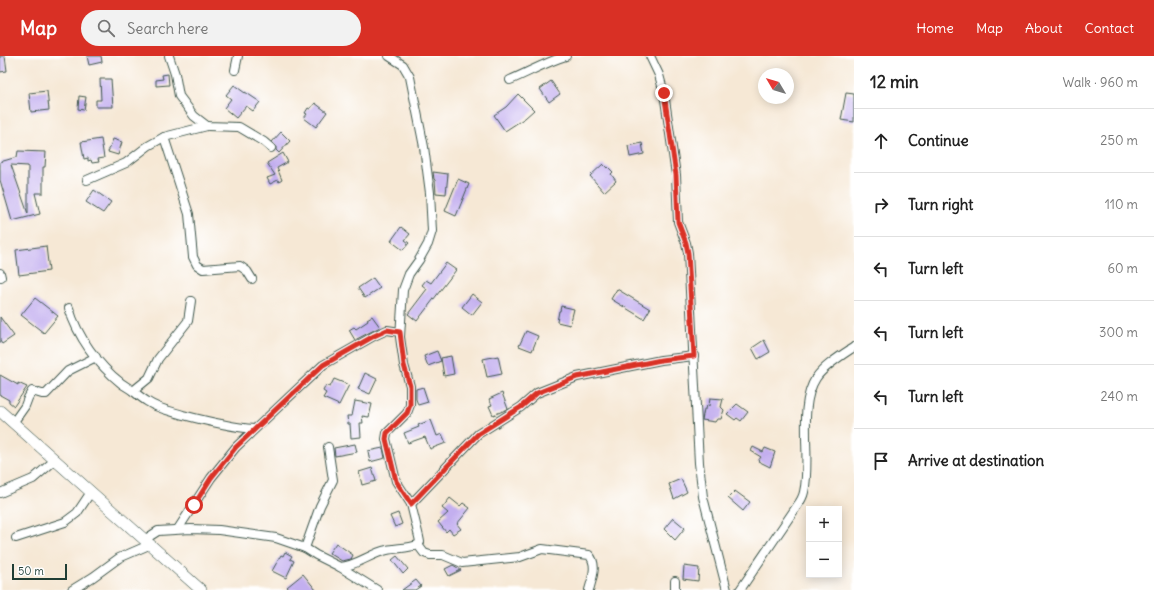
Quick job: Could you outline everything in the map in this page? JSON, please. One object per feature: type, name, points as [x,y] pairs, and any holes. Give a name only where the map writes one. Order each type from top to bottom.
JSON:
[{"type":"main road","points":[[0,411],[201,590]]},
{"type":"street","points":[[169,56],[175,74],[179,96],[194,116],[207,126]]},
{"type":"street","points":[[235,70],[238,56]]},
{"type":"street","points":[[389,56],[403,65],[410,77],[424,147],[430,193],[432,231],[428,244],[409,274],[403,290],[400,332],[404,365],[410,386],[410,405],[407,413],[387,433],[386,439],[396,481],[411,504],[420,537],[420,542],[418,545]]},
{"type":"street","points":[[510,80],[530,72],[550,60],[566,56]]},
{"type":"street","points":[[650,56],[659,74],[664,93],[676,175],[678,222],[688,253],[699,463],[703,497],[727,590]]},
{"type":"street","points":[[87,180],[126,163],[148,146],[164,137],[207,126],[239,127],[271,148]]},
{"type":"street","points":[[164,137],[189,214],[193,257],[197,265],[203,268],[240,266],[247,271],[252,279]]},
{"type":"street","points":[[133,391],[149,378],[158,359],[188,321],[191,301]]},
{"type":"street","points":[[69,308],[71,316],[79,332],[104,367],[120,383],[148,402],[161,408],[209,422],[254,429]]},
{"type":"street","points":[[178,529],[211,478],[236,447],[323,365],[387,330],[400,332]]},
{"type":"street","points":[[740,590],[797,506],[804,493],[807,464],[807,404],[809,391],[816,377],[829,365],[854,347]]},
{"type":"street","points":[[411,504],[478,434],[521,407],[537,393],[577,377],[661,360],[694,356]]},
{"type":"street","points":[[13,423],[25,406],[32,391],[46,394],[68,371],[96,357]]},
{"type":"street","points":[[305,548],[320,506],[333,480],[328,447]]},
{"type":"street","points":[[0,493],[33,479],[55,460]]},
{"type":"street","points":[[16,538],[65,522],[77,513],[91,492]]},
{"type":"street","points":[[72,590],[93,578],[120,558],[146,542],[158,531],[178,529],[219,530],[276,538],[305,548],[378,590]]},
{"type":"street","points":[[340,567],[387,550],[401,549],[418,545]]},
{"type":"street","points":[[418,545],[424,553],[430,555],[443,555],[462,564],[520,557],[542,549],[590,555],[593,558],[594,564],[589,590]]},
{"type":"building","points":[[0,56],[5,56],[7,71],[0,72]]},
{"type":"building","points":[[87,56],[101,56],[102,62],[89,65]]},
{"type":"building","points":[[168,74],[169,85],[156,86],[156,80],[163,79],[162,75]]},
{"type":"building","points":[[100,79],[111,79],[113,107],[96,107],[96,100],[101,100]]},
{"type":"building","points":[[551,81],[560,94],[549,102],[540,89]]},
{"type":"building","points":[[234,85],[260,102],[253,111],[246,106],[236,118],[224,108],[231,99],[226,95]]},
{"type":"building","points":[[47,91],[49,110],[31,112],[29,93]]},
{"type":"building","points":[[846,93],[854,94],[854,122],[841,120]]},
{"type":"building","points":[[518,94],[534,110],[525,118],[505,131],[494,115],[506,107]]},
{"type":"building","points":[[79,96],[86,97],[84,110],[78,109]]},
{"type":"building","points":[[315,103],[327,112],[316,127],[304,118],[307,114],[305,113],[308,108],[310,109]]},
{"type":"building","points":[[281,132],[290,141],[279,153],[276,150],[276,146],[272,142]]},
{"type":"building","points":[[101,139],[104,158],[98,159],[99,162],[92,163],[91,160],[88,161],[88,158],[84,159],[81,142]]},
{"type":"building","points":[[113,139],[122,142],[118,155],[108,152]]},
{"type":"building","points":[[642,143],[644,154],[630,157],[628,146]]},
{"type":"building","points":[[18,151],[46,152],[45,167],[43,167],[43,193],[35,193],[40,214],[12,221],[0,180],[0,162],[17,157]],"holes":[[[11,165],[28,166],[28,214]]]},
{"type":"building","points":[[283,153],[288,162],[277,168],[282,180],[279,182],[278,180],[270,184],[267,178],[275,175],[267,163]]},
{"type":"building","points":[[603,164],[613,172],[611,174],[616,181],[604,192],[590,176]]},
{"type":"building","points":[[433,172],[448,174],[446,194],[436,193]]},
{"type":"building","points":[[458,179],[469,184],[456,216],[445,211]]},
{"type":"building","points":[[94,190],[111,202],[103,213],[86,202]]},
{"type":"building","points":[[401,227],[410,234],[405,240],[409,243],[403,250],[391,241]]},
{"type":"building","points":[[46,246],[49,271],[19,275],[16,250]]},
{"type":"building","points":[[446,263],[456,270],[417,321],[408,314],[427,289],[422,285],[426,280],[431,283]]},
{"type":"building","points":[[373,278],[380,288],[365,298],[358,288]]},
{"type":"building","points":[[617,289],[650,309],[644,319],[611,299]]},
{"type":"building","points":[[472,294],[482,302],[472,315],[462,307]]},
{"type":"building","points":[[35,298],[58,316],[44,333],[21,315]]},
{"type":"building","points":[[561,306],[574,309],[570,325],[557,322]]},
{"type":"building","points":[[372,316],[380,327],[355,340],[349,330],[354,327],[356,329],[368,321],[367,319]]},
{"type":"building","points":[[0,317],[14,336],[2,344],[0,341]]},
{"type":"building","points":[[526,331],[538,336],[532,351],[519,346]]},
{"type":"building","points":[[764,340],[770,352],[758,359],[752,348]]},
{"type":"building","points":[[437,351],[441,361],[428,366],[424,356]]},
{"type":"building","points":[[451,356],[454,374],[444,376],[441,358]]},
{"type":"building","points":[[498,356],[502,374],[487,377],[483,359]]},
{"type":"building","points":[[365,373],[377,379],[370,394],[358,389]]},
{"type":"building","points":[[0,375],[18,385],[18,383],[27,387],[14,406],[9,402],[9,400],[0,395]]},
{"type":"building","points":[[334,379],[349,385],[339,405],[323,398],[326,393],[323,391],[326,385],[330,387]]},
{"type":"building","points":[[423,387],[428,402],[418,405],[416,399],[416,389]]},
{"type":"building","points":[[502,393],[508,409],[493,415],[489,406],[492,405],[489,399]]},
{"type":"building","points":[[710,398],[723,399],[721,407],[724,410],[721,419],[717,419],[715,422],[702,420],[704,409],[706,409],[707,405],[709,406]]},
{"type":"building","points":[[355,401],[372,404],[369,417],[362,416],[363,423],[360,423],[361,437],[351,438],[350,424],[348,424],[347,416],[352,416]]},
{"type":"building","points":[[737,404],[748,412],[741,421],[737,418],[735,420],[727,414]]},
{"type":"building","points":[[431,420],[437,436],[442,434],[446,443],[430,449],[425,437],[408,443],[404,433]]},
{"type":"building","points":[[355,444],[357,452],[335,456],[334,448]]},
{"type":"building","points":[[753,447],[763,452],[765,448],[775,452],[770,467],[758,461],[761,457],[751,451]]},
{"type":"building","points":[[383,448],[385,458],[370,462],[368,451]]},
{"type":"building","points":[[372,468],[376,481],[362,485],[359,472]]},
{"type":"building","points":[[681,479],[687,492],[674,499],[669,484]]},
{"type":"building","points":[[735,491],[750,502],[743,511],[728,498]]},
{"type":"building","points":[[450,498],[460,506],[463,503],[470,508],[457,524],[461,529],[453,534],[449,529],[446,532],[438,522],[448,513],[442,508]]},
{"type":"building","points":[[398,513],[402,524],[395,527],[390,516]]},
{"type":"building","points":[[673,518],[685,528],[675,540],[664,529]]},
{"type":"building","points":[[336,543],[353,555],[351,559],[342,561],[329,553]]},
{"type":"building","points":[[285,552],[292,556],[290,559],[294,561],[286,578],[272,571],[281,555],[283,556]]},
{"type":"building","points":[[397,556],[408,569],[403,574],[392,560]]},
{"type":"building","points":[[453,565],[461,570],[449,576],[445,569]]},
{"type":"building","points":[[684,566],[699,568],[698,581],[683,579]]},
{"type":"building","points":[[303,574],[316,590],[290,590],[287,587]]},
{"type":"building","points":[[416,580],[421,586],[415,590],[402,590]]},
{"type":"route","points":[[194,505],[211,478],[236,447],[323,365],[353,347],[387,330],[400,332],[404,365],[410,386],[410,405],[407,413],[387,433],[386,439],[388,453],[396,481],[411,504],[478,434],[521,407],[537,393],[577,377],[661,360],[694,356],[688,253],[678,222],[676,175],[664,93]]}]
